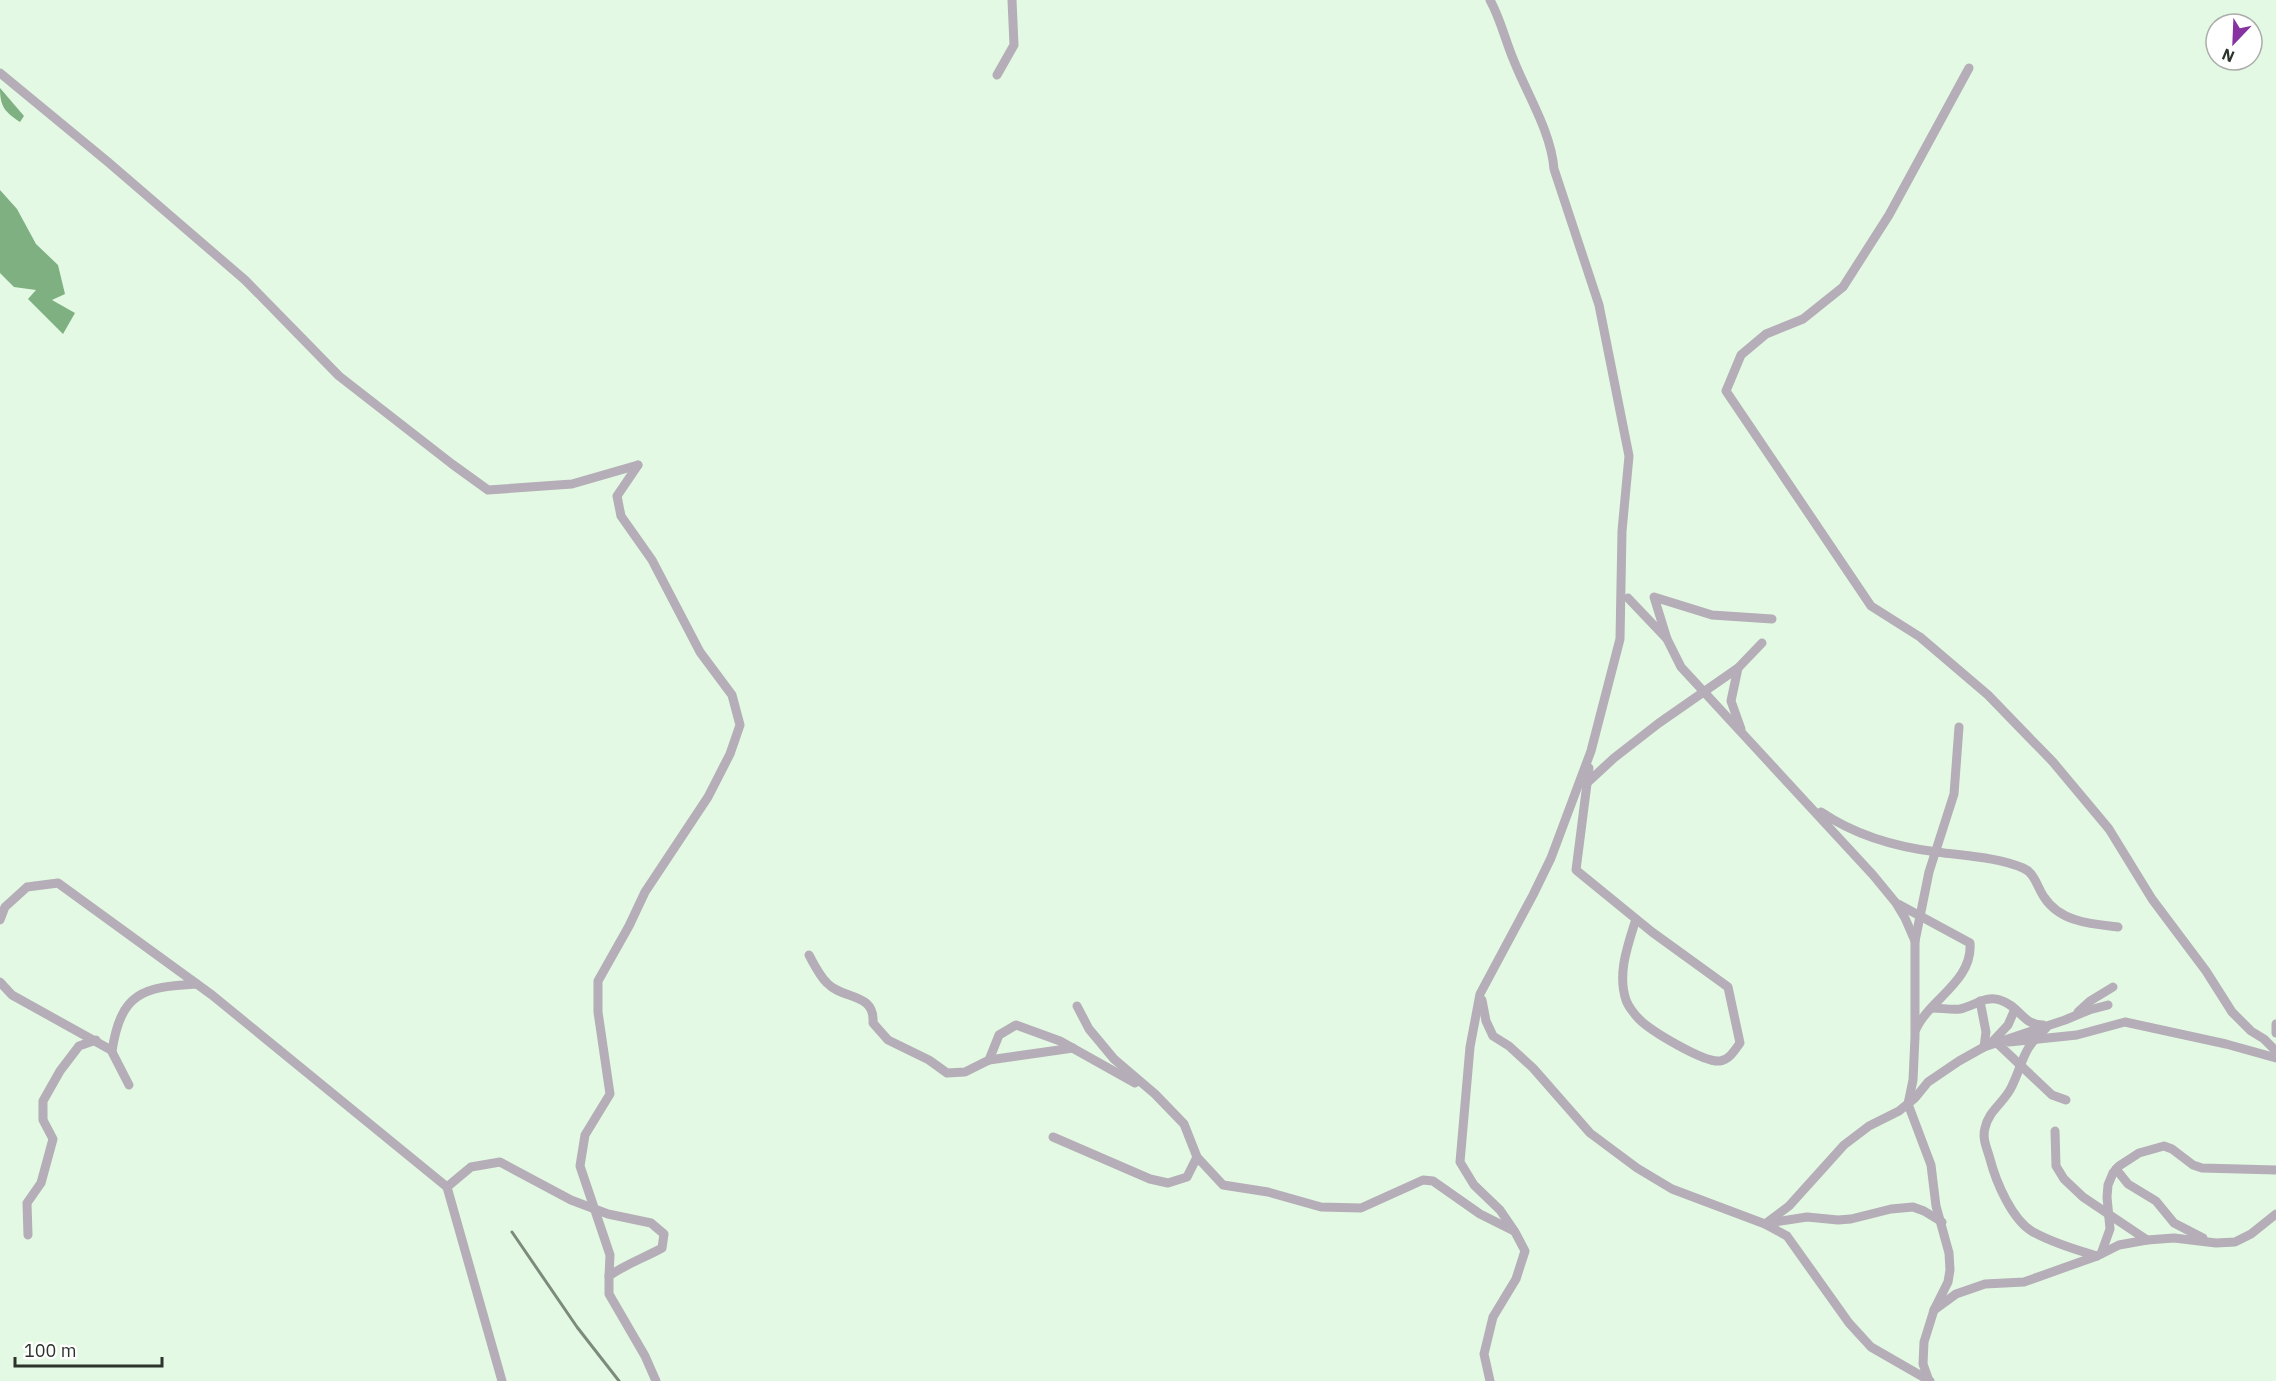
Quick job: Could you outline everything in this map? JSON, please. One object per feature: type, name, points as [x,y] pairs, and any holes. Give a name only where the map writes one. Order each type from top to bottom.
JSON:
[{"type":"street","points":[[997,75],[1014,45],[1012,0]]},
{"type":"street","points":[[1490,0],[1499,17],[1512,58],[1552,152],[1554,170],[1595,294],[1615,377],[1629,456],[1622,531],[1620,639],[1591,751],[1551,858],[1480,993],[1470,1047],[1468,1098],[1460,1162],[1474,1185],[1500,1210],[1525,1251],[1516,1279],[1493,1317],[1484,1354],[1490,1381]]},
{"type":"street","points":[[1969,68],[1889,215],[1843,286],[1803,318],[1766,334],[1741,354],[1726,391],[1871,606],[1920,637],[1980,688],[2053,762],[2109,829],[2152,899],[2206,971],[2232,1012],[2276,1051]]},
{"type":"street","points":[[0,73],[245,280],[339,376],[488,490],[572,484],[638,465],[617,496],[621,516],[652,560],[700,652],[732,694],[740,725],[730,754],[708,797],[645,892],[598,981],[598,1012],[610,1094],[585,1135],[580,1166],[610,1255],[609,1294],[645,1356],[656,1381]]},
{"type":"street","points":[[1772,619],[1712,615],[1654,597],[1667,639],[1681,667],[1809,803],[1896,903],[1915,941]]},
{"type":"street","points":[[1628,598],[1667,639]]},
{"type":"street","points":[[1587,783],[1614,758],[1703,691],[1738,668],[1762,643]]},
{"type":"street","points":[[1738,668],[1731,701],[1743,734]]},
{"type":"street","points":[[1929,1381],[1923,1364],[1924,1342],[1934,1310],[1948,1282],[1950,1270],[1949,1253],[1936,1206],[1928,1157],[1908,1104],[1913,1080],[1915,941],[1934,852],[1954,794],[1959,726]]},
{"type":"street","points":[[1591,751],[1576,870],[1636,919],[1728,987],[1740,1043],[1731,1056],[1721,1061],[1709,1060],[1675,1044],[1639,1019],[1627,1001],[1623,977],[1626,950],[1636,919]]},
{"type":"street","points":[[1809,803],[1855,832],[1934,852],[1981,858],[2021,867],[2033,876],[2045,900],[2063,915],[2085,924],[2118,927]]},
{"type":"street","points":[[0,920],[5,907],[27,887],[58,883],[197,984],[447,1187],[502,1381]]},
{"type":"street","points":[[1896,903],[1970,944],[1971,954],[1963,972],[1920,1020],[1914,1032]]},
{"type":"street","points":[[809,954],[827,984],[843,994],[864,1000],[873,1013],[873,1023],[888,1040],[928,1060],[947,1073],[965,1072],[989,1060],[1073,1048]]},
{"type":"street","points":[[0,981],[12,995],[112,1051],[129,1084]]},
{"type":"street","points":[[112,1051],[116,1027],[126,1006],[142,993],[173,986],[197,984]]},
{"type":"street","points":[[2075,1016],[2082,1007],[2113,987]]},
{"type":"street","points":[[1480,993],[1486,1021],[1493,1036],[1509,1046],[1533,1068],[1590,1133],[1637,1168],[1672,1189],[1766,1224],[1787,1236],[1849,1323],[1871,1347],[1929,1381]]},
{"type":"street","points":[[1932,1008],[1959,1009],[1992,998],[2015,1009],[2029,1023],[2049,1026]]},
{"type":"street","points":[[1980,1001],[1989,1045],[2019,1064],[2052,1095],[2066,1100]]},
{"type":"street","points":[[1766,1224],[1789,1206],[1844,1145],[1869,1126],[1908,1104],[1928,1082],[1959,1060],[1989,1045],[2108,1005]]},
{"type":"street","points":[[1077,1006],[1089,1029],[1114,1059],[1158,1096],[1184,1124],[1197,1157],[1222,1185],[1268,1192],[1321,1207],[1361,1208],[1423,1180],[1433,1181],[1480,1214],[1515,1232]]},
{"type":"street","points":[[1989,1045],[2004,1030],[2015,1009]]},
{"type":"street","points":[[1989,1045],[2077,1035],[2125,1022],[2226,1044],[2276,1058]]},
{"type":"street","points":[[2276,1024],[2276,1034]]},
{"type":"street","points":[[989,1060],[999,1035],[1016,1025],[1060,1041],[1158,1096]]},
{"type":"street","points":[[2049,1026],[2033,1040],[2019,1064],[2013,1086],[1988,1118],[1984,1128],[1984,1140],[1992,1167],[2006,1199],[2020,1222],[2032,1232],[2099,1255]]},
{"type":"street","points":[[28,1234],[27,1203],[41,1183],[53,1138],[43,1120],[44,1101],[60,1071],[79,1046],[96,1040]]},
{"type":"street","points":[[2055,1131],[2055,1159],[2058,1173],[2083,1197],[2147,1240]]},
{"type":"street","points":[[1053,1137],[1150,1179],[1168,1182],[1187,1177],[1197,1157]]},
{"type":"street","points":[[2099,1255],[2110,1229],[2108,1185],[2116,1169],[2129,1158],[2164,1146],[2172,1149],[2193,1166],[2202,1168],[2276,1170]]},
{"type":"street","points":[[447,1187],[471,1167],[500,1162],[596,1211],[651,1223],[664,1234],[662,1248],[644,1258],[628,1263],[609,1276]]},
{"type":"street","points":[[2116,1169],[2128,1184],[2156,1201],[2174,1223],[2194,1235],[2216,1243]]},
{"type":"street","points":[[1766,1224],[1807,1217],[1851,1219],[1892,1209],[1913,1207],[1942,1222]]},
{"type":"street","points":[[1934,1310],[1956,1294],[1985,1284],[2024,1282],[2099,1255],[2119,1245],[2174,1238],[2216,1243],[2235,1242],[2251,1234],[2276,1214]]},
{"type":"shaded area","points":[[0,88],[24,116],[20,122],[4,108]]},
{"type":"shaded area","points":[[0,190],[17,209],[36,244],[58,265],[65,294],[52,300],[75,313],[63,334],[28,299],[36,290],[14,287],[0,273]]},
{"type":"railway","points":[[512,1232],[577,1327],[619,1381]]}]
